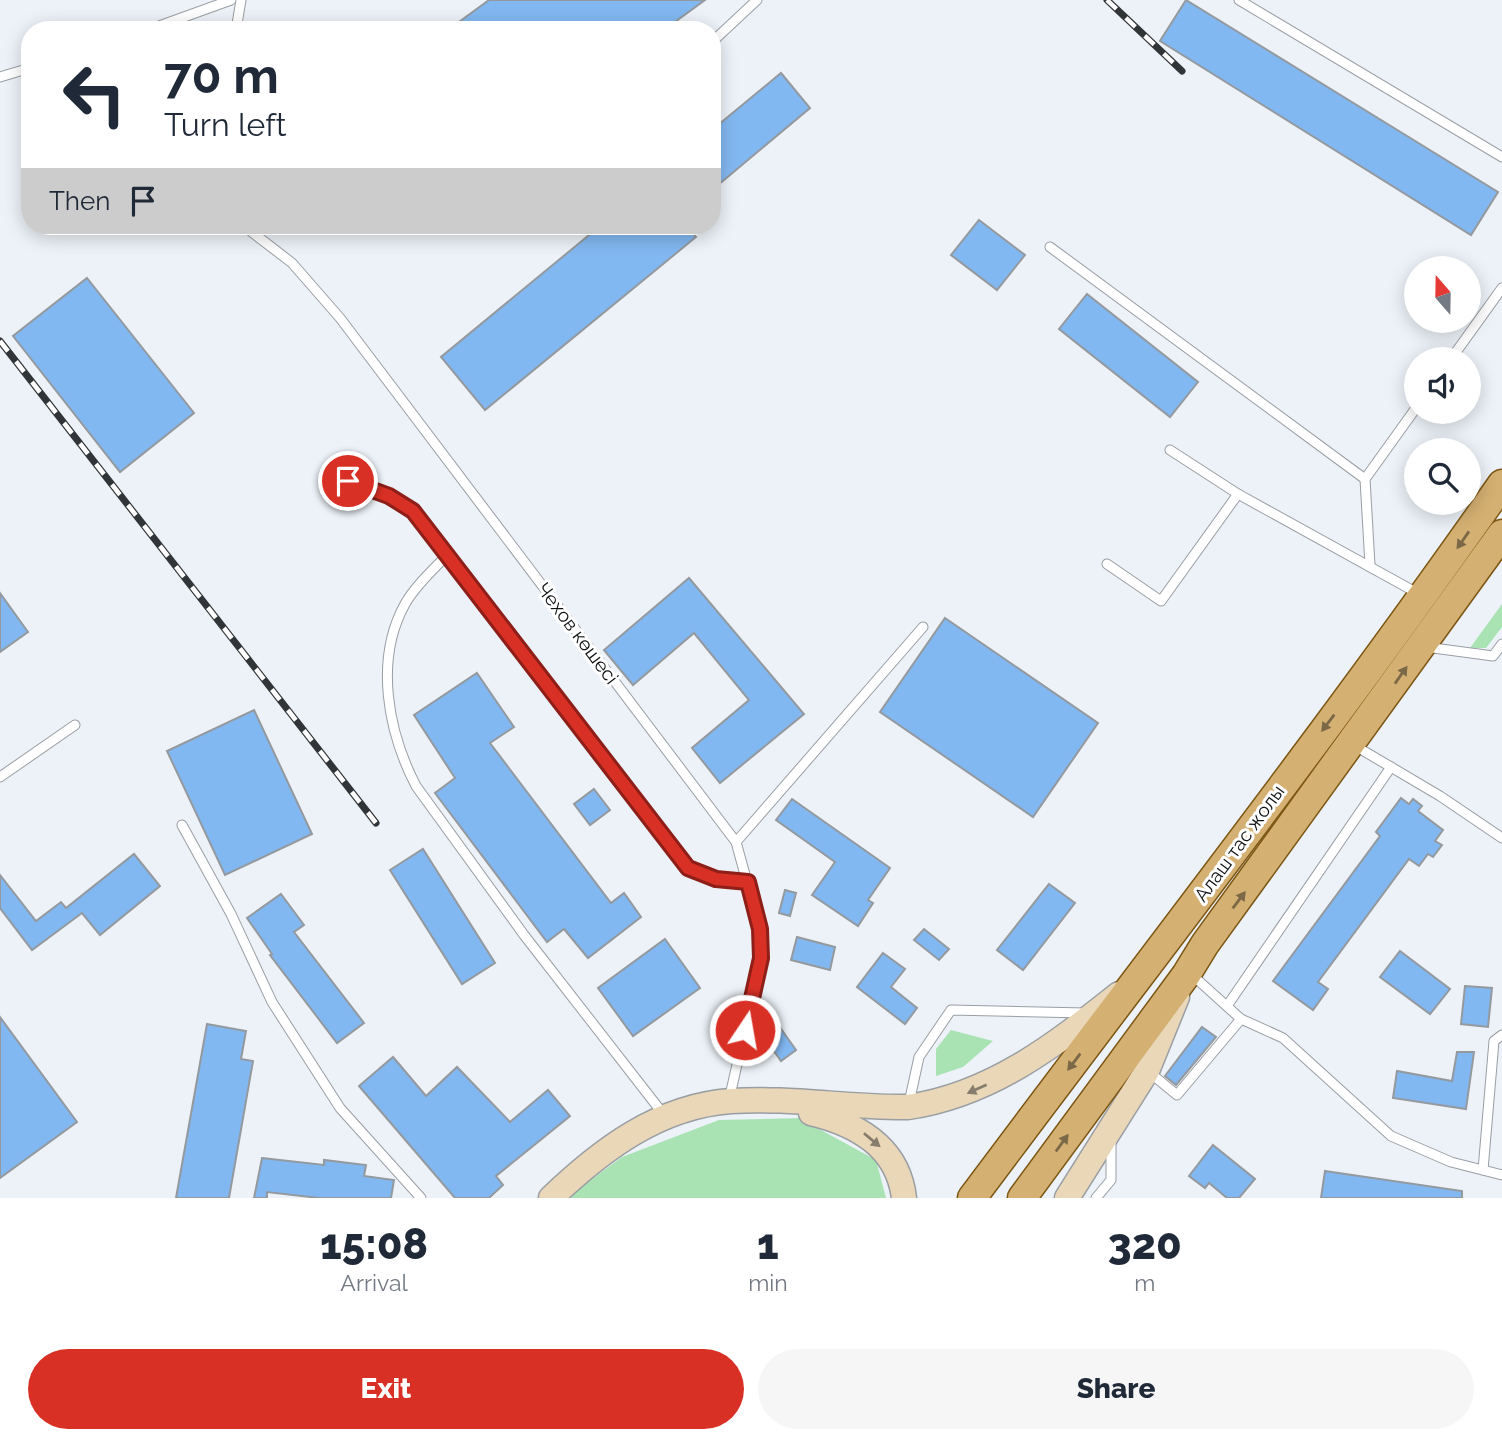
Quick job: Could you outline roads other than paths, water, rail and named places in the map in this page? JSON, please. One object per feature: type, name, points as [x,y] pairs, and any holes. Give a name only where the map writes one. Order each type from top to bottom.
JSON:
[{"type":"main road","name":"Алаш тас жолы","points":[[972,1198],[1170,938],[1423,597],[1502,484]]},
{"type":"main road","name":"Алаш тас жолы","points":[[1021,1198],[1188,973],[1205,944],[1502,534]]},
{"type":"main road","points":[[1205,944],[1195,933],[1196,926],[1266,828],[1274,812],[1272,798]]},
{"type":"main road","points":[[1132,1047],[1136,1010],[1174,961],[1174,943],[1170,938]]},
{"type":"main road","points":[[1067,1198],[1112,1131],[1147,1071],[1188,973]]},
{"type":"main road","points":[[551,1198],[589,1162],[622,1139],[665,1116],[729,1101],[908,1107],[937,1103],[998,1080],[1094,1014],[1134,982]]},
{"type":"main road","points":[[763,1101],[828,1117],[872,1138],[898,1171],[904,1198]]},
{"type":"lane","points":[[173,21],[231,0]]},
{"type":"lane","points":[[238,21],[241,0]]},
{"type":"lane","points":[[721,34],[757,0]]},
{"type":"lane","points":[[1239,0],[1502,157]]},
{"type":"lane","points":[[0,77],[21,71]]},
{"type":"lane","name":"Чехов көшесі","points":[[255,235],[292,264],[340,318],[736,842],[760,929],[761,958],[729,1101]]},
{"type":"lane","points":[[1050,247],[1365,479]]},
{"type":"lane","points":[[1460,347],[1502,288]]},
{"type":"lane","points":[[1370,565],[1365,479],[1405,424]]},
{"type":"lane","points":[[1170,450],[1238,494],[1370,565],[1423,597]]},
{"type":"lane","points":[[348,481],[389,496],[413,511],[688,868],[716,879],[748,882]]},
{"type":"lane","points":[[1108,564],[1161,601],[1238,494]]},
{"type":"lane","points":[[447,555],[407,601],[390,647],[386,680],[403,763],[416,786],[524,935],[665,1116]]},
{"type":"lane","points":[[736,842],[923,627]]},
{"type":"lane","points":[[1421,647],[1493,656],[1502,644]]},
{"type":"lane","points":[[0,777],[75,725]]},
{"type":"lane","points":[[1352,744],[1502,838]]},
{"type":"lane","points":[[1227,1006],[1391,767]]},
{"type":"lane","points":[[182,825],[231,914],[272,1002],[340,1108],[421,1198]]},
{"type":"lane","points":[[1188,973],[1241,1019],[1283,1038],[1391,1136],[1451,1162],[1502,1175]]},
{"type":"lane","points":[[908,1107],[919,1056],[951,1010],[1094,1014]]},
{"type":"lane","points":[[1147,1071],[1177,1095],[1241,1019]]},
{"type":"lane","points":[[1483,1170],[1494,1041],[1502,1035]]},
{"type":"lane","points":[[1096,1198],[1111,1180],[1112,1131]]},
{"type":"railway","points":[[1107,0],[1182,71]]},
{"type":"railway","points":[[0,341],[376,823]]}]
